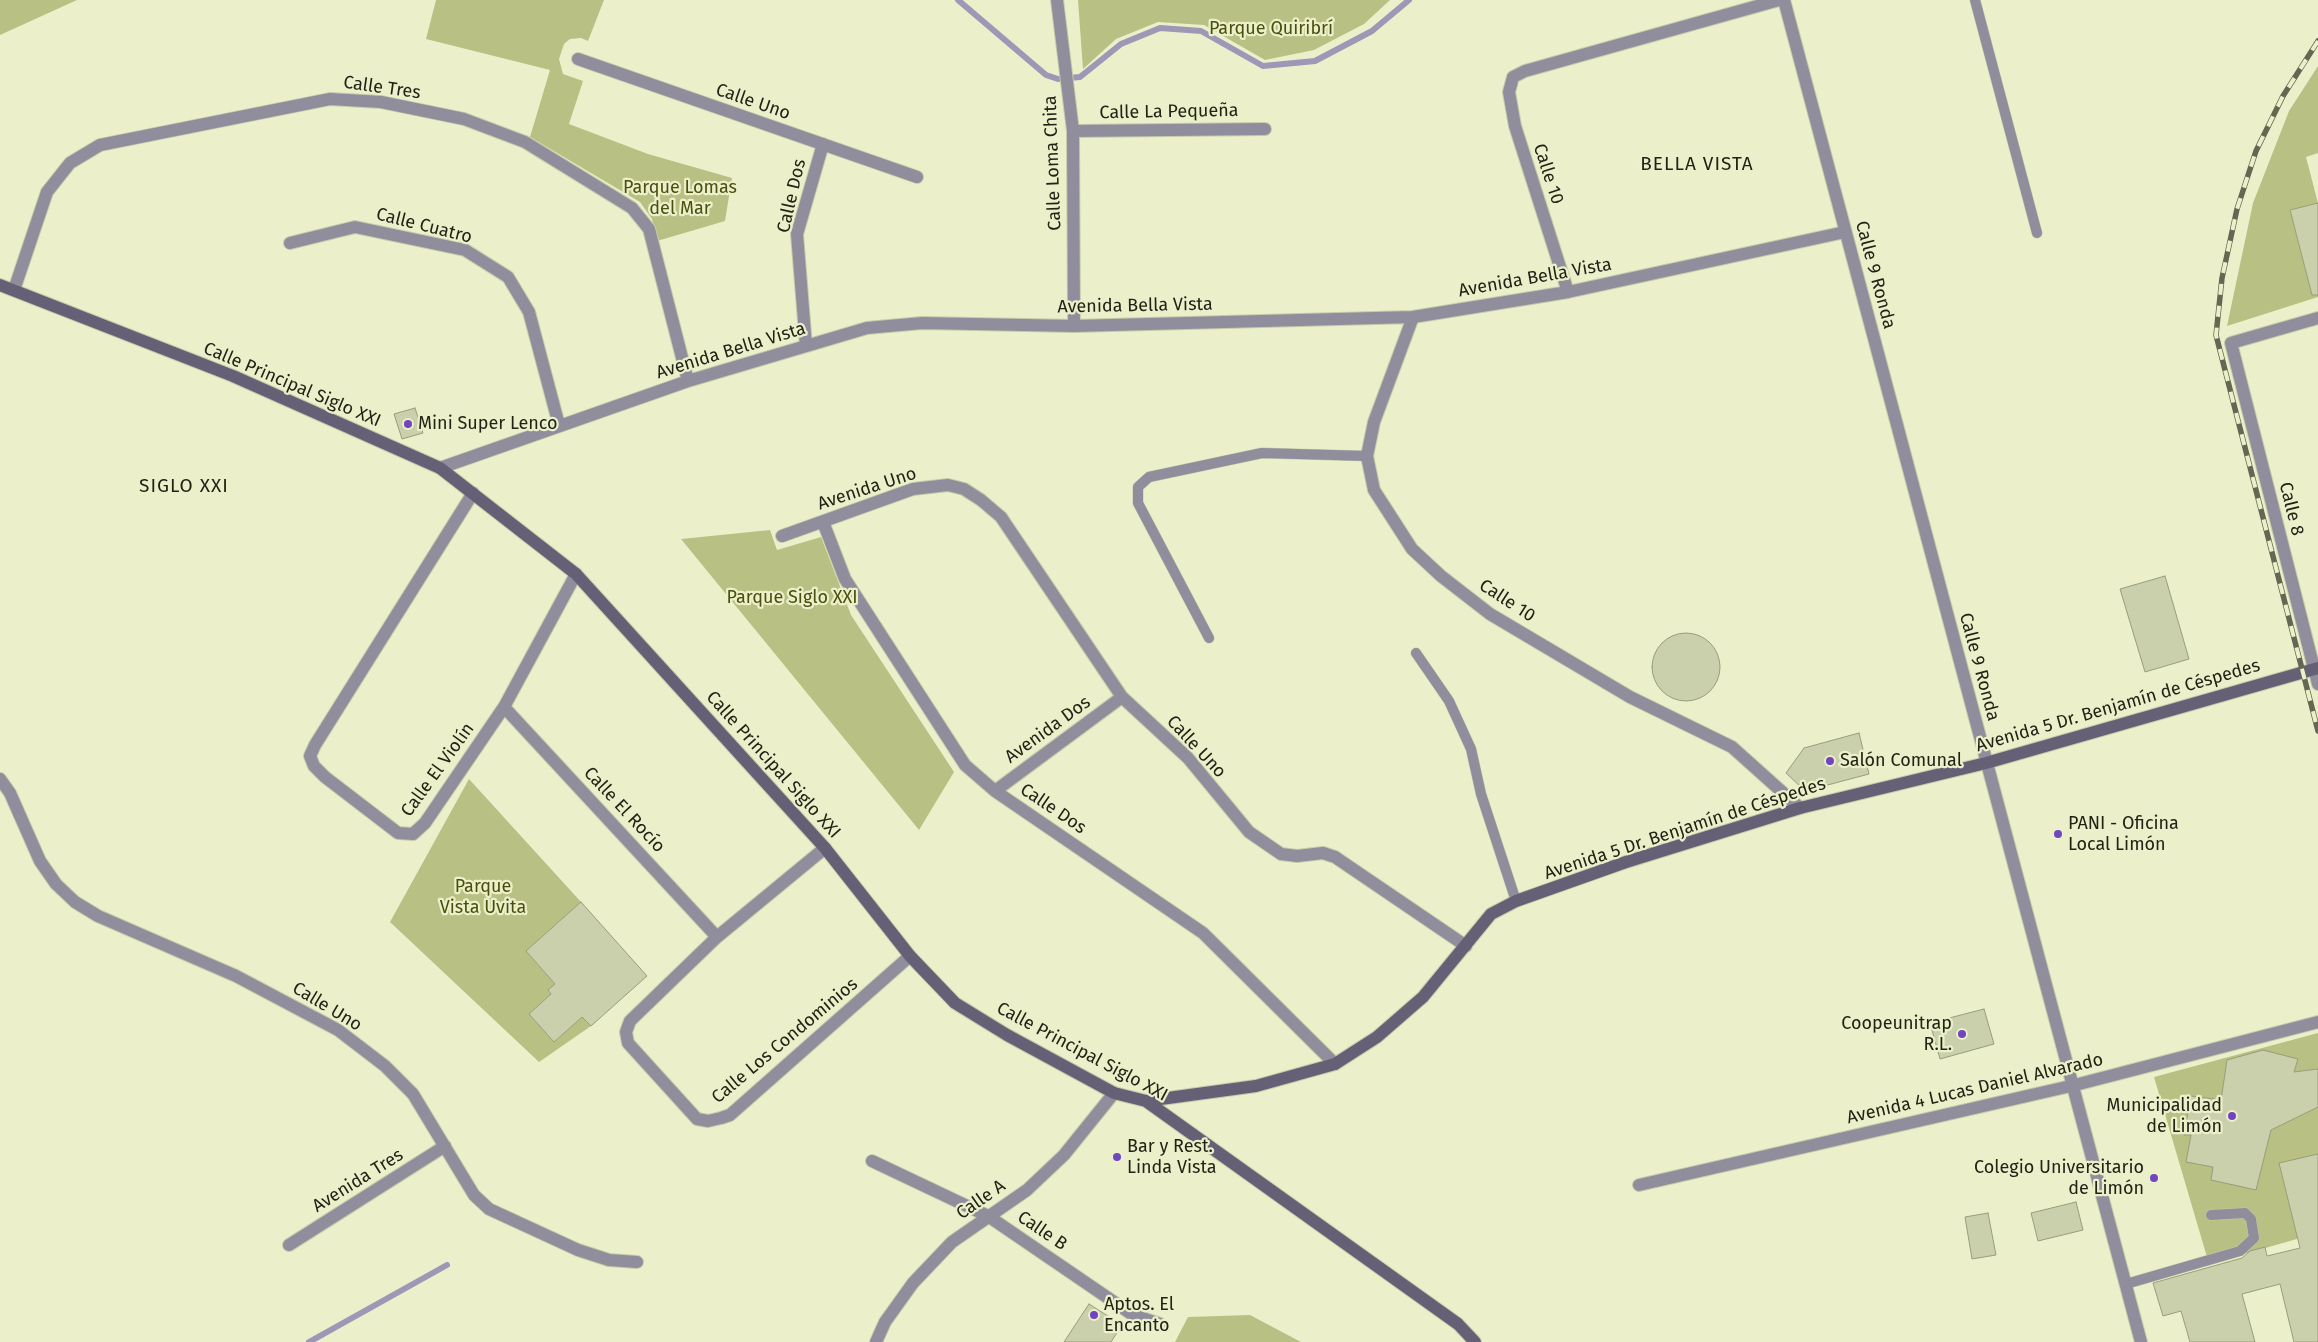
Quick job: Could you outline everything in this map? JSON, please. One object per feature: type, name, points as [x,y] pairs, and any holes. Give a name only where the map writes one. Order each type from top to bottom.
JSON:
[{"type":"street","name":"Calle Loma Chita","points":[[1058,0],[1073,131],[1074,326]]},
{"type":"street","name":"Calle 10","points":[[1568,292],[1515,126],[1509,92],[1513,78],[1525,71],[1779,0]]},
{"type":"street","name":"Calle 9 Ronda","points":[[1784,0],[1986,763],[2075,1085],[2142,1342]]},
{"type":"street","name":"Calle Uno","points":[[578,59],[917,177]]},
{"type":"street","name":"Calle Tres","points":[[14,290],[47,192],[70,163],[100,145],[330,99],[381,102],[464,119],[525,142],[632,208],[648,230],[688,381]]},
{"type":"street","name":"Calle La Pequeña","points":[[1073,131],[1265,129]]},
{"type":"street","name":"Calle Dos","points":[[806,346],[797,234],[823,144]]},
{"type":"street","name":"Calle Cuatro","points":[[290,243],[355,227],[465,250],[508,277],[529,312],[559,425]]},
{"type":"street","name":"Avenida Bella Vista","points":[[440,468],[688,381],[867,328],[922,323],[1074,326],[1413,317],[1568,292],[1845,232]]},
{"type":"street","name":"Calle Principal Siglo XXI","points":[[0,285],[233,376],[440,468],[576,574],[825,848],[910,956],[955,1003],[1007,1035],[1114,1093],[1146,1101],[1458,1324],[1475,1342]]},
{"type":"street","name":"Calle 10","points":[[1413,317],[1374,422],[1367,456],[1374,490],[1412,549],[1440,576],[1490,614],[1630,697],[1732,747],[1800,808]]},
{"type":"street","name":"Calle 8","points":[[2318,318],[2231,343],[2316,668],[2318,684]]},
{"type":"street","name":"Avenida Uno","points":[[782,536],[913,489],[948,485],[964,489]]},
{"type":"street","name":"Calle Uno","points":[[964,489],[1001,517],[1122,697],[1188,758],[1248,832],[1281,854],[1297,856],[1323,853],[1335,857],[1466,946]]},
{"type":"street","name":"Calle El Violín","points":[[474,493],[315,745],[310,756],[314,766],[325,777],[398,833],[413,834],[425,823],[504,707],[576,574]]},
{"type":"street","name":"Calle Dos","points":[[823,522],[845,579],[965,765],[995,790],[1203,933],[1336,1064]]},
{"type":"street","name":"Avenida 5 Dr. Benjamín de Céspedes","points":[[1146,1101],[1256,1086],[1336,1064],[1377,1037],[1423,997],[1491,914],[1516,902],[1626,862],[1800,808],[1986,763],[2316,668]]},
{"type":"street","name":"Avenida Dos","points":[[995,790],[1122,697]]},
{"type":"street","name":"Calle El Rocío","points":[[504,707],[717,937]]},
{"type":"street","name":"Calle Uno","points":[[0,779],[10,793],[40,861],[56,884],[75,902],[98,916],[236,976],[338,1030],[386,1066],[413,1094],[474,1196],[489,1209],[578,1250],[609,1260],[637,1262]]},
{"type":"street","name":"Calle Los Condominios","points":[[825,848],[717,937],[630,1021],[626,1032],[628,1043],[697,1119],[708,1121],[730,1114],[910,956]]},
{"type":"street","name":"Avenida 4 Lucas Daniel Alvarado","points":[[1639,1185],[2075,1085],[2318,1022]]},
{"type":"street","name":"Calle A","points":[[876,1342],[885,1322],[913,1283],[952,1242],[1027,1190],[1064,1154],[1114,1093]]},
{"type":"street","name":"Avenida Tres","points":[[289,1245],[445,1146]]},
{"type":"street","name":"Calle B","points":[[872,1161],[988,1216],[1134,1315],[1160,1324]]},
{"type":"lane","points":[[1975,0],[2037,233]]},
{"type":"lane","points":[[1209,638],[1138,503],[1138,487],[1149,477],[1262,453],[1367,456]]},
{"type":"lane","points":[[1416,653],[1450,701],[1471,749],[1481,794],[1516,902]]},
{"type":"lane","points":[[2126,1284],[2240,1251],[2254,1238],[2251,1219],[2245,1213],[2211,1215]]},
{"type":"green space","points":[[0,0],[77,0],[0,35]]},
{"type":"green space","name":"Parque Lomas del Mar","points":[[436,0],[604,0],[588,41],[581,38],[570,39],[564,44],[559,59],[563,74],[583,81],[569,124],[648,154],[732,178],[725,221],[657,241],[652,219],[640,202],[530,137],[550,70],[426,39]]},
{"type":"green space","name":"Parque Quiribrí","points":[[1078,0],[1390,0],[1364,24],[1314,50],[1265,60],[1204,25],[1158,22],[1116,39],[1083,69]]},
{"type":"green space","points":[[2318,66],[2318,153],[2306,157],[2318,203],[2290,210],[2311,290],[2318,288],[2318,297],[2227,326],[2253,203],[2289,111]]},
{"type":"green space","name":"Parque Siglo XXI","points":[[770,530],[777,550],[821,537],[851,615],[954,772],[919,830],[681,539]]},
{"type":"green space","name":"Parque Vista Uvita","points":[[469,779],[581,902],[526,951],[555,984],[548,990],[551,994],[529,1014],[554,1042],[582,1017],[591,1026],[539,1062],[390,922]]},
{"type":"green space","points":[[2318,1033],[2318,1233],[2209,1264],[2154,1077]]},
{"type":"green space","points":[[1250,1315],[1301,1342],[1175,1342],[1188,1317]]},
{"type":"building","points":[[2318,203],[2318,295],[2312,295],[2290,210]]},
{"type":"building","name":"Mini Super Lenco","points":[[415,408],[423,433],[402,439],[394,414]]},
{"type":"building","points":[[2165,576],[2189,659],[2145,672],[2120,589]]},
{"type":"building","points":[[1679,633],[1693,633],[1705,638],[1715,648],[1720,660],[1720,674],[1715,686],[1705,696],[1693,701],[1679,701],[1667,696],[1657,686],[1652,674],[1652,660],[1657,648],[1667,638]]},
{"type":"building","name":"Salón Comunal","points":[[1859,733],[1869,774],[1805,791],[1786,773],[1804,748]]},
{"type":"building","points":[[581,902],[647,976],[591,1026],[582,1017],[554,1042],[529,1014],[551,994],[548,990],[555,984],[526,951]]},
{"type":"building","name":"Coopeunitrap R.L.","points":[[1984,1009],[1994,1044],[1940,1059],[1930,1023]]},
{"type":"building","name":"Municipalidad de Limón","points":[[2263,1050],[2298,1059],[2294,1072],[2318,1069],[2318,1107],[2271,1130],[2256,1190],[2211,1180],[2213,1167],[2186,1162],[2191,1135],[2184,1135],[2191,1096],[2221,1100],[2227,1060]]},
{"type":"building","points":[[2318,1154],[2318,1342],[2294,1342],[2280,1284],[2242,1294],[2255,1342],[2190,1342],[2181,1311],[2163,1316],[2153,1283],[2242,1258],[2250,1251],[2265,1247],[2267,1256],[2300,1248],[2279,1163]]},
{"type":"building","points":[[2076,1202],[2083,1230],[2038,1241],[2031,1213]]},
{"type":"building","points":[[1988,1213],[1996,1255],[1972,1259],[1965,1217]]},
{"type":"building","name":"Aptos. El Encanto","points":[[1089,1304],[1122,1325],[1111,1342],[1064,1342]]},
{"type":"waterway","points":[[958,0],[1046,75],[1058,79],[1080,77],[1121,44],[1160,28],[1201,31],[1263,66],[1315,61],[1372,31],[1409,0]]},
{"type":"waterway","points":[[309,1342],[447,1265]]},
{"type":"railway","points":[[2318,41],[2283,96],[2256,151],[2237,209],[2222,278],[2216,335],[2318,731]]},
{"type":"place","name":"Mini Super Lenco","points":[[408,424]]},
{"type":"place","name":"Salón Comunal","points":[[1830,761]]},
{"type":"place","name":"PANI - Oficina Local Limón","points":[[2058,834]]},
{"type":"place","name":"Coopeunitrap R.L.","points":[[1962,1034]]},
{"type":"place","name":"Municipalidad de Limón","points":[[2232,1116]]},
{"type":"place","name":"Bar y Rest. Linda Vista","points":[[1117,1157]]},
{"type":"place","name":"Colegio Universitario de Limón","points":[[2154,1178]]},
{"type":"place","name":"Aptos. El Encanto","points":[[1094,1315]]},
{"type":"district","name":"BELLA VISTA","points":[[1697,165]]},
{"type":"district","name":"SIGLO XXI","points":[[184,487]]}]
